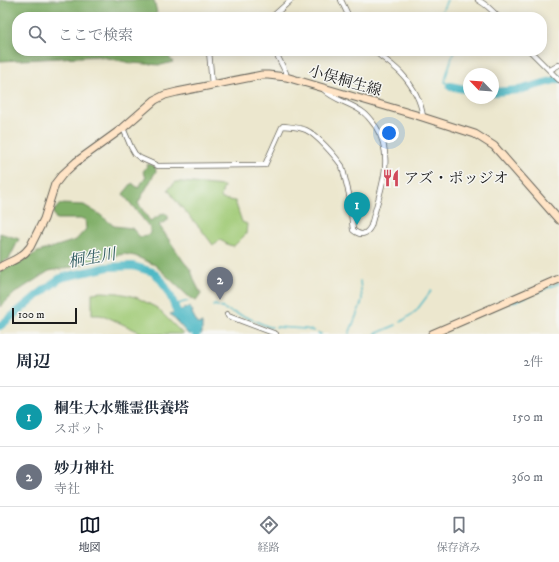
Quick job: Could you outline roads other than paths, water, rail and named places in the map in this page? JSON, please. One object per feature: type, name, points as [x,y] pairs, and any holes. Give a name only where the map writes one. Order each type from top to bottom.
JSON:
[{"type":"main road","name":"小俣桐生線","points":[[0,267],[20,257],[30,247],[44,219],[55,184],[62,175],[76,162],[123,128],[155,100],[165,95],[177,92],[262,75],[286,77],[423,117],[475,134],[494,146],[559,220]]},
{"type":"main road","points":[[432,334],[559,279]]},
{"type":"street","points":[[278,12],[291,0]]},
{"type":"street","points":[[342,0],[347,12]]},
{"type":"street","points":[[478,0],[487,2],[494,12]]},
{"type":"street","points":[[209,56],[212,85]]},
{"type":"street","points":[[278,56],[286,73],[286,77]]},
{"type":"street","points":[[380,56],[404,77],[419,101],[423,117]]},
{"type":"street","points":[[535,56],[559,80]]},
{"type":"street","points":[[550,70],[559,65]]},
{"type":"street","points":[[123,128],[131,147],[136,154],[140,158],[158,166],[265,166],[282,127],[284,126],[304,130],[313,134],[336,157],[342,166],[353,230],[359,234],[365,233],[368,232],[371,226],[385,172],[386,156],[384,146],[377,129],[365,114],[353,106],[332,96],[323,88]]},
{"type":"street","points":[[227,314],[228,316],[276,334]]},
{"type":"water","points":[[189,307],[193,311],[192,313],[198,324],[202,323],[202,334],[188,334],[170,314]]},
{"type":"waterway","points":[[442,12],[447,0]]},
{"type":"waterway","points":[[450,86],[445,82],[452,56]]},
{"type":"waterway","points":[[499,92],[519,90],[559,79]]},
{"type":"waterway","points":[[450,86],[463,89]]},
{"type":"waterway","name":"桐生川","points":[[0,326],[59,279],[108,267],[133,266],[153,272],[162,281],[177,312],[196,334]]},
{"type":"waterway","points":[[349,334],[361,304],[362,299],[360,281]]},
{"type":"waterway","points":[[511,303],[559,283]]},
{"type":"waterway","points":[[401,322],[416,311],[431,291]]},
{"type":"waterway","points":[[174,305],[188,301]]},
{"type":"waterway","points":[[213,306],[215,305],[227,310]]},
{"type":"waterway","points":[[229,311],[272,327]]},
{"type":"waterway","points":[[375,334],[396,325]]},
{"type":"waterway","points":[[276,327],[314,331]]},
{"type":"place","name":"アズ・ポッジオ","points":[[391,178]]},
{"type":"place","name":"桐生大水難霊供養塔","points":[[357,225]]},
{"type":"place","name":"妙力神社","points":[[220,300]]}]
